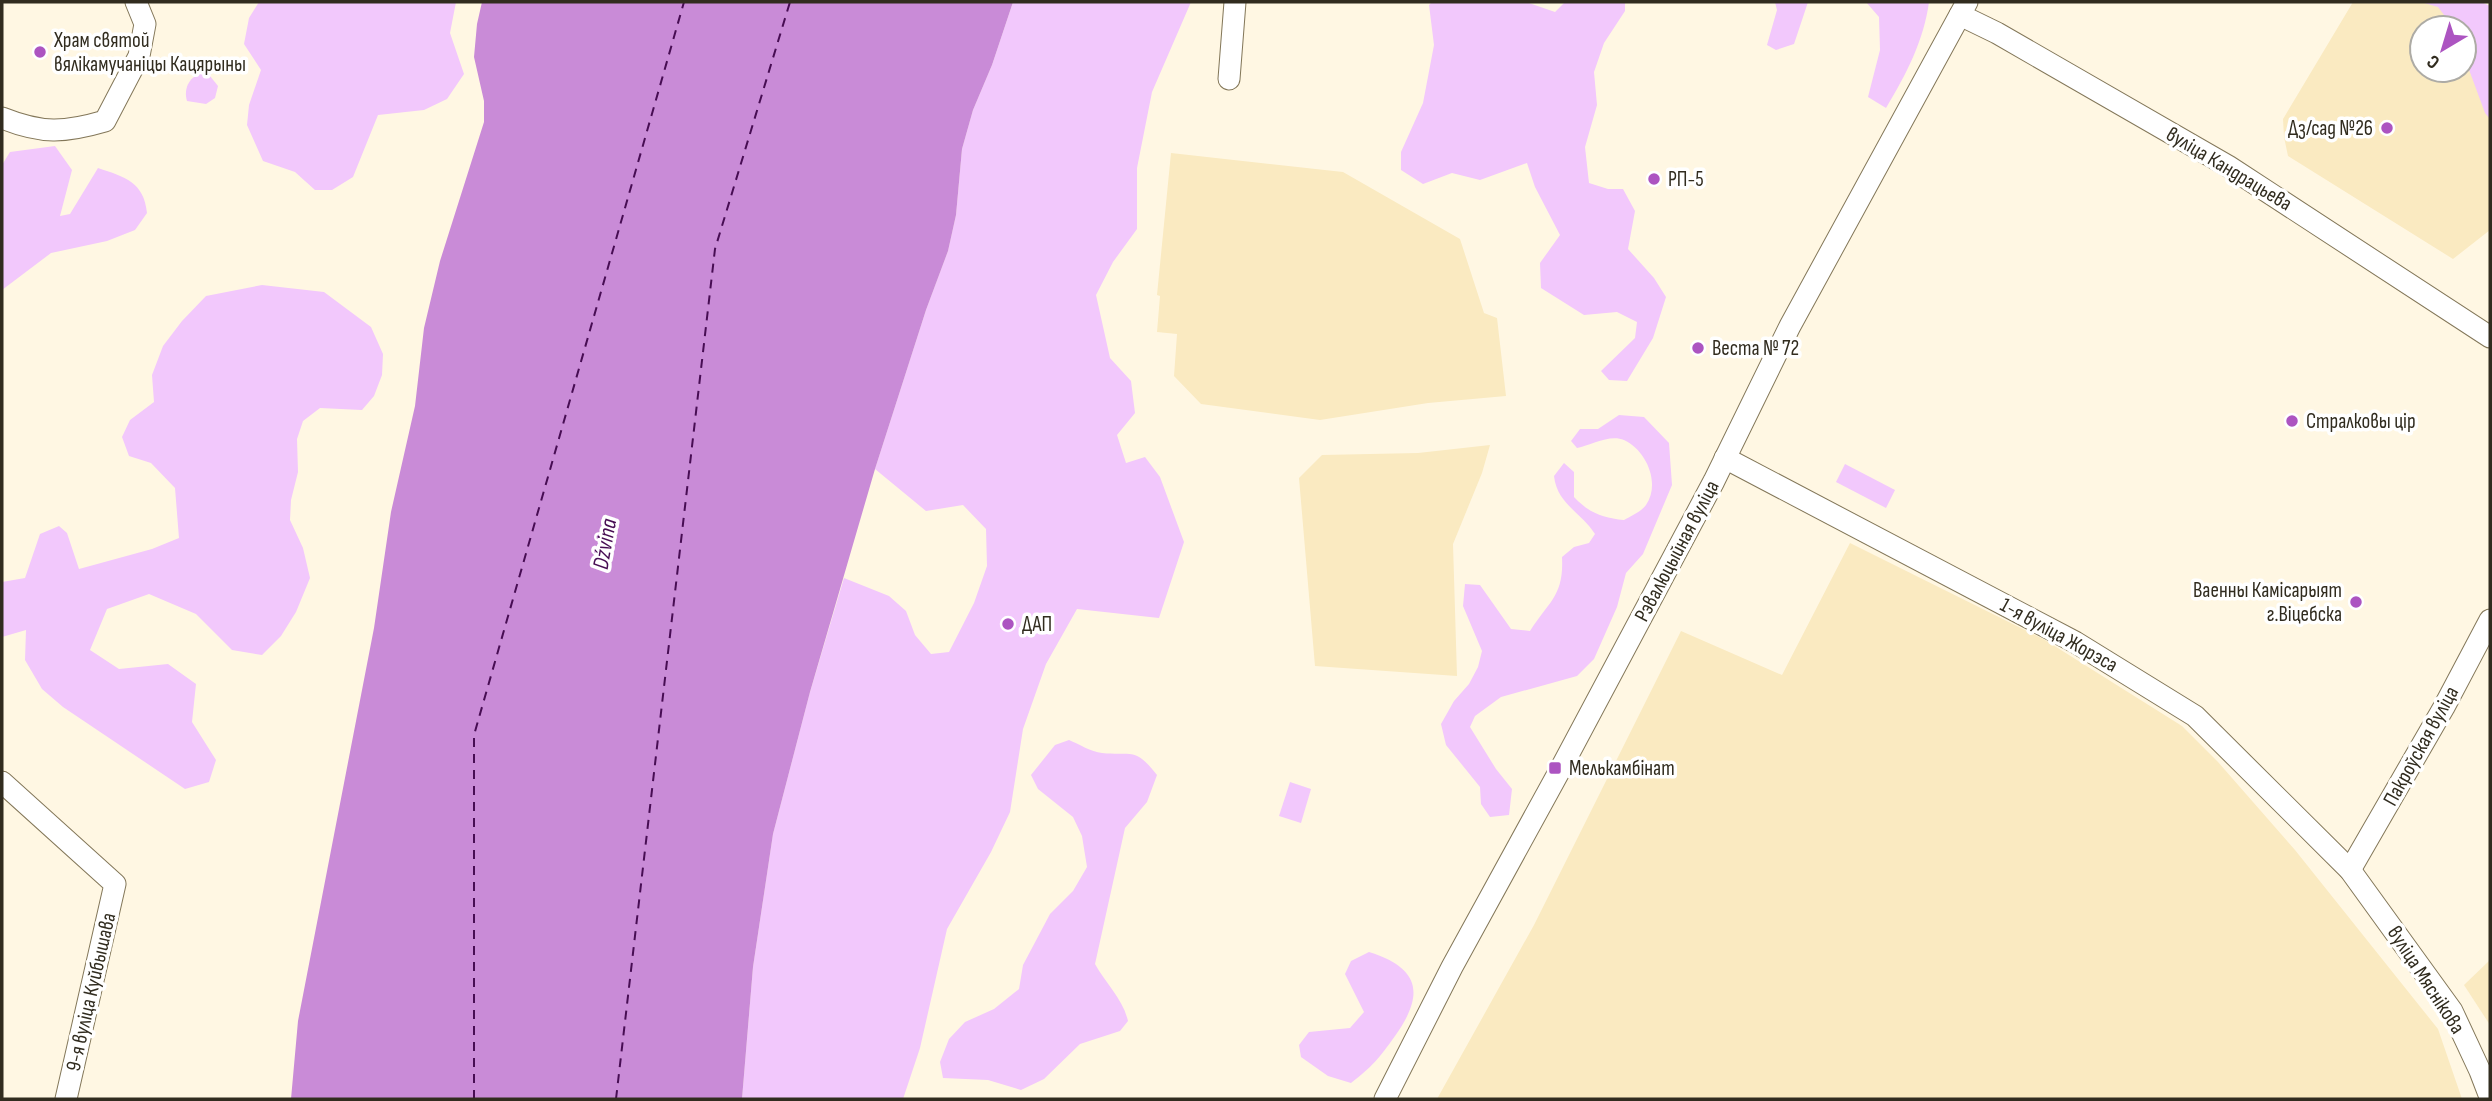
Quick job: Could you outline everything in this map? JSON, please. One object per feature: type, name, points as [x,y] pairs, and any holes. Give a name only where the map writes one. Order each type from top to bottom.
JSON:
[{"type":"street","points":[[2,118],[28,127],[70,131],[105,121],[138,56],[145,24],[136,2]]},
{"type":"street","points":[[1229,79],[1235,2]]},
{"type":"street","name":"вуліца Кандрацьева","points":[[1964,8],[1997,33],[2228,166],[2490,337]]},
{"type":"street","name":"Рэвалюцыйная вуліца","points":[[1385,1099],[1452,967],[1726,458],[1790,326],[1964,8]]},
{"type":"street","name":"1-я вуліца Жорэса","points":[[1726,458],[2075,642],[2196,716],[2350,870]]},
{"type":"street","name":"Пакроўская вуліца","points":[[2350,870],[2444,707],[2490,620]]},
{"type":"street","name":"9-я вуліца Куйбышава","points":[[2,782],[115,884],[66,1099]]},
{"type":"street","name":"вуліца Мяснікова","points":[[2350,870],[2452,1012],[2490,1097]]},
{"type":"shaded area","points":[[259,2],[456,2],[450,33],[464,74],[447,99],[424,110],[378,115],[353,177],[332,190],[315,190],[295,172],[263,161],[247,125],[249,105],[261,70],[244,44],[249,18]]},
{"type":"shaded area","points":[[1013,2],[1191,2],[1152,92],[1137,168],[1137,229],[1113,262],[1096,295],[1110,358],[1131,381],[1135,413],[1117,435],[1126,463],[1145,457],[1160,477],[1184,542],[1159,618],[1077,609],[1046,664],[1023,729],[1010,812],[991,852],[947,929],[920,1048],[903,1099],[742,1099],[753,967],[773,834],[810,692],[844,578],[889,596],[906,611],[915,635],[931,654],[949,652],[974,603],[987,566],[986,529],[963,505],[926,511],[875,469],[926,310],[948,251],[956,215],[962,149],[973,110],[992,65]]},
{"type":"shaded area","points":[[1432,2],[1526,2],[1555,12],[1565,2],[1625,2],[1625,11],[1604,43],[1594,72],[1597,105],[1585,147],[1589,183],[1608,189],[1623,189],[1635,211],[1628,249],[1654,278],[1666,297],[1653,338],[1627,381],[1609,380],[1601,371],[1635,338],[1637,322],[1617,312],[1584,315],[1541,288],[1540,263],[1560,235],[1535,187],[1527,163],[1480,180],[1452,173],[1423,184],[1401,170],[1401,152],[1423,103],[1434,45],[1429,5]]},
{"type":"shaded area","points":[[1775,2],[1808,2],[1794,44],[1776,50],[1767,45],[1777,10]]},
{"type":"shaded area","points":[[1866,2],[1929,2],[1913,57],[1886,108],[1868,97],[1880,50],[1879,17]]},
{"type":"shaded area","name":"Дз/сад №26","points":[[2353,2],[2434,2],[2453,14],[2408,14],[2408,84],[2478,84],[2478,30],[2490,37],[2490,230],[2453,259],[2288,156],[2283,119]]},
{"type":"shaded area","points":[[2421,2],[2481,2],[2490,6],[2490,119],[2485,113],[2474,84],[2478,84],[2478,14],[2443,14],[2438,7]]},
{"type":"shaded area","points":[[204,73],[218,86],[215,98],[206,104],[187,101],[189,83],[195,76]]},
{"type":"shaded area","points":[[55,146],[72,170],[60,216],[70,214],[98,168],[132,182],[142,194],[147,213],[135,230],[107,241],[51,253],[2,290],[2,165],[10,152]]},
{"type":"shaded area","points":[[1171,153],[1343,172],[1460,239],[1484,313],[1497,318],[1506,396],[1428,403],[1320,420],[1201,404],[1174,376],[1177,334],[1157,332],[1160,296],[1157,295]]},
{"type":"shaded area","points":[[262,285],[324,292],[371,327],[383,354],[382,375],[374,396],[362,410],[320,408],[303,421],[297,439],[298,472],[291,500],[290,520],[303,548],[310,578],[296,612],[281,636],[262,655],[232,650],[196,614],[149,594],[107,609],[90,650],[119,669],[168,664],[196,684],[192,722],[216,760],[209,782],[185,789],[63,707],[42,689],[25,660],[26,630],[2,637],[2,582],[25,578],[40,534],[59,526],[67,533],[79,569],[152,549],[179,538],[175,488],[151,463],[129,456],[122,437],[130,420],[154,402],[152,375],[163,346],[182,321],[206,296]]},
{"type":"shaded area","points":[[1619,415],[1644,417],[1669,443],[1672,485],[1643,554],[1626,573],[1617,607],[1594,659],[1577,676],[1501,697],[1475,716],[1470,727],[1512,789],[1509,815],[1490,817],[1481,804],[1480,787],[1446,745],[1441,724],[1454,701],[1469,684],[1478,667],[1482,651],[1463,606],[1465,584],[1480,585],[1511,629],[1530,631],[1558,590],[1562,557],[1574,547],[1589,543],[1595,534],[1565,501],[1556,486],[1554,476],[1564,463],[1574,472],[1574,497],[1591,511],[1624,520],[1644,507],[1652,487],[1649,468],[1639,451],[1619,438],[1577,448],[1571,441],[1580,429],[1598,429]]},
{"type":"shaded area","points":[[1490,445],[1482,473],[1453,544],[1457,676],[1315,666],[1299,478],[1322,455],[1418,453]]},
{"type":"shaded area","points":[[1845,464],[1895,490],[1886,508],[1836,482]]},
{"type":"shaded area","points":[[1850,543],[2045,640],[2182,726],[2218,762],[2295,850],[2438,1029],[2462,1099],[1437,1099],[1534,925],[1681,631],[1782,675]]},
{"type":"shaded area","points":[[1069,740],[1089,750],[1133,755],[1143,760],[1157,775],[1147,802],[1125,828],[1095,964],[1118,999],[1128,1021],[1120,1031],[1080,1044],[1044,1079],[1021,1090],[988,1080],[943,1078],[940,1062],[949,1039],[965,1022],[994,1009],[1019,989],[1023,965],[1050,914],[1073,891],[1087,867],[1082,836],[1073,817],[1038,789],[1031,775],[1055,745]]},
{"type":"shaded area","points":[[1290,782],[1311,789],[1301,823],[1279,816]]},
{"type":"shaded area","points":[[1369,952],[1399,966],[1408,975],[1413,995],[1405,1021],[1395,1036],[1365,1072],[1351,1083],[1328,1076],[1301,1057],[1299,1045],[1309,1032],[1350,1028],[1364,1012],[1345,974],[1351,961]]},
{"type":"shaded area","points":[[2490,960],[2490,1025],[2464,985]]},
{"type":"water","name":"Dźvina","points":[[482,2],[1013,2],[992,65],[973,110],[962,149],[956,215],[948,251],[926,310],[875,469],[810,692],[773,834],[753,967],[742,1099],[291,1099],[298,1021],[374,628],[391,512],[415,406],[424,328],[440,261],[484,122],[484,101],[474,57]]},
{"type":"ferry route","points":[[474,1099],[474,735],[684,2]]},
{"type":"ferry route","points":[[616,1099],[715,249],[790,2]]},
{"type":"place","name":"Храм святой вялікамучаніцы Кацярыны","points":[[40,52]]},
{"type":"place","name":"Дз/сад №26","points":[[2387,128]]},
{"type":"place","name":"РП-5","points":[[1654,179]]},
{"type":"place","name":"Веста № 72","points":[[1698,348]]},
{"type":"place","name":"Стралковы цір","points":[[2292,421]]},
{"type":"place","name":"Ваенны Камісарыят г.Віцебска","points":[[2356,602]]},
{"type":"place","name":"ДАП","points":[[1008,624]]},
{"type":"place","name":"Мелькамбінат","points":[[1555,768]]}]
